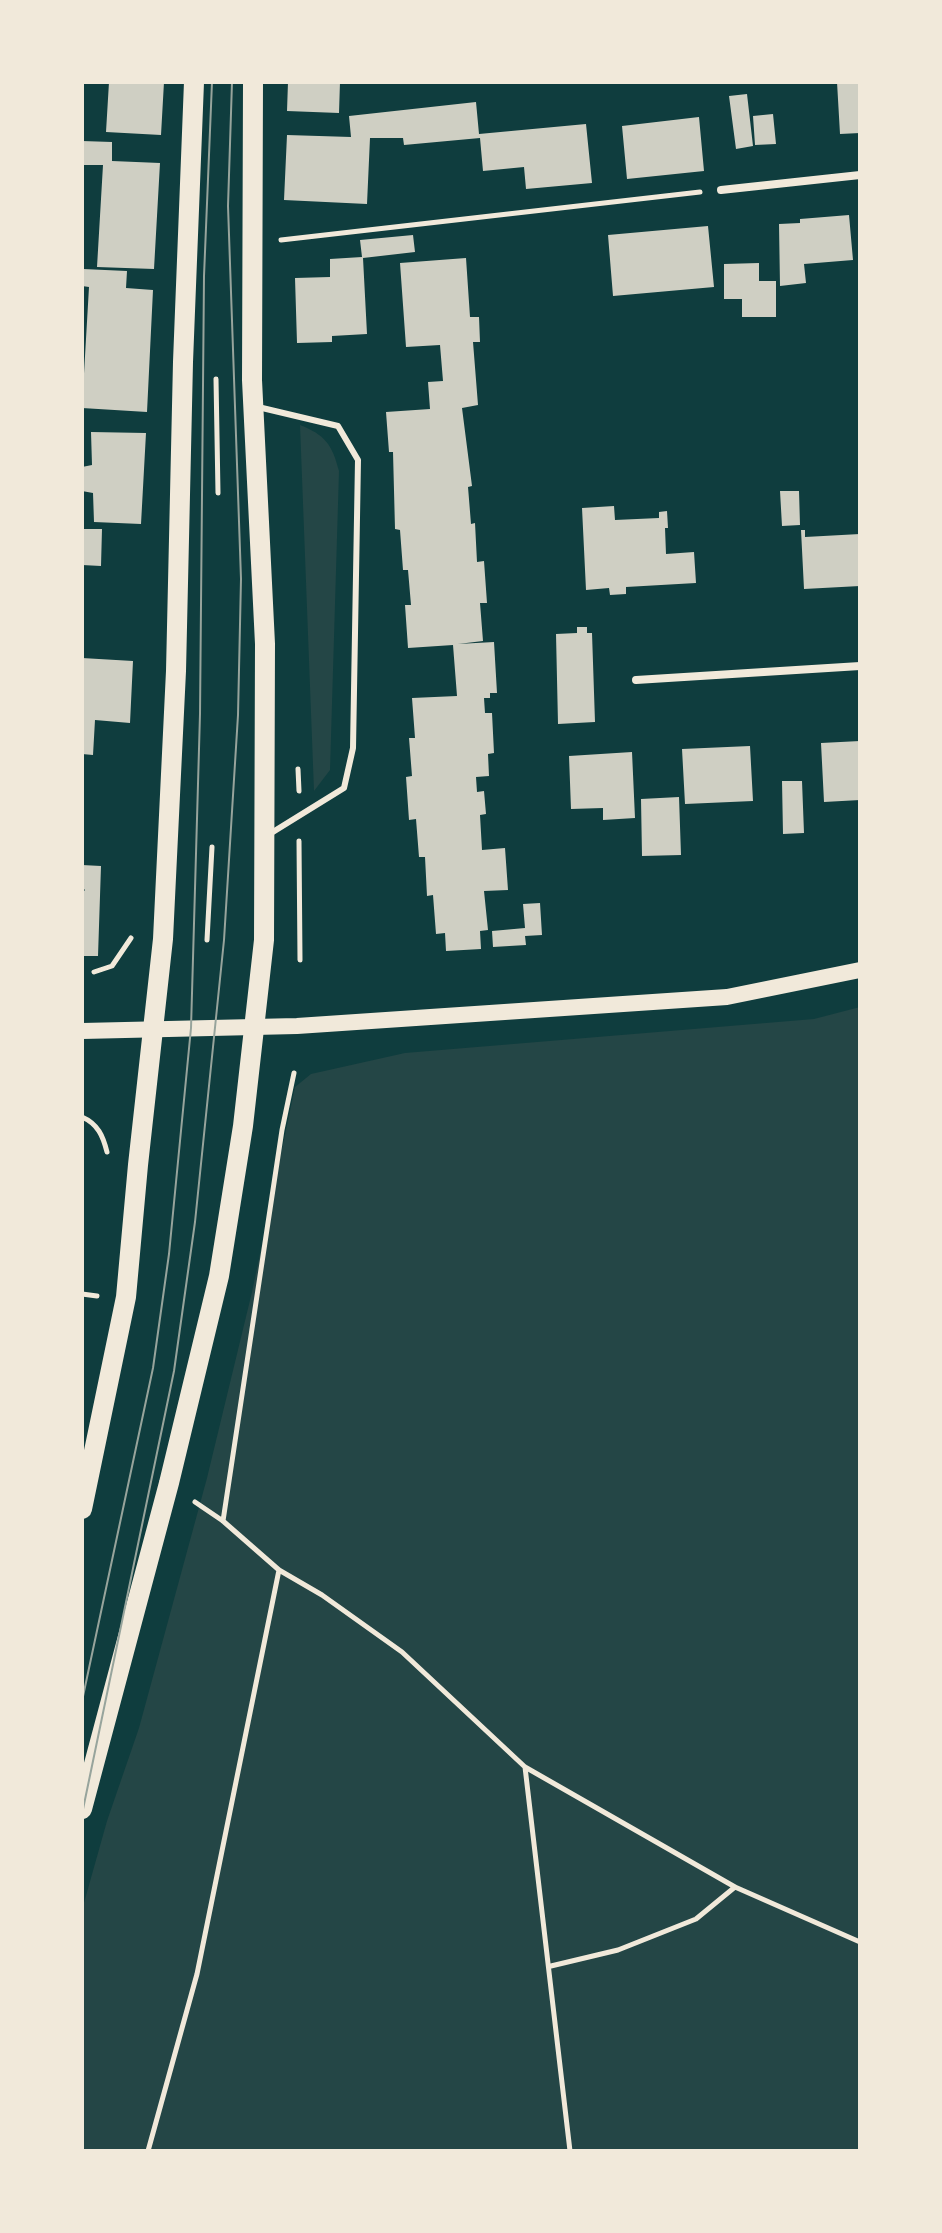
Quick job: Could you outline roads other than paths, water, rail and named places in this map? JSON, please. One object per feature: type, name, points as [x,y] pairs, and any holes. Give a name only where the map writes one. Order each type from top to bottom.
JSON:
[{"type":"main road","points":[[82,1509],[126,1297],[163,939],[176,671],[182,382],[194,82]]},
{"type":"main road","points":[[82,1809],[169,1483],[219,1276],[243,1126],[264,940],[265,644],[252,380],[253,82]]},
{"type":"main road","points":[[82,1031],[255,1027],[727,997],[860,970]]},
{"type":"street","points":[[721,190],[860,175]]},
{"type":"street","points":[[636,680],[860,666]]},
{"type":"lane","points":[[253,406],[338,426],[358,460],[353,748],[344,788],[265,837]]},
{"type":"tram line","points":[[82,1701],[153,1368],[169,1254],[191,1028],[200,714],[204,276],[212,82]]},
{"type":"tram line","points":[[82,1814],[174,1371],[195,1222],[224,940],[238,715],[241,579],[228,206],[232,82]]}]
